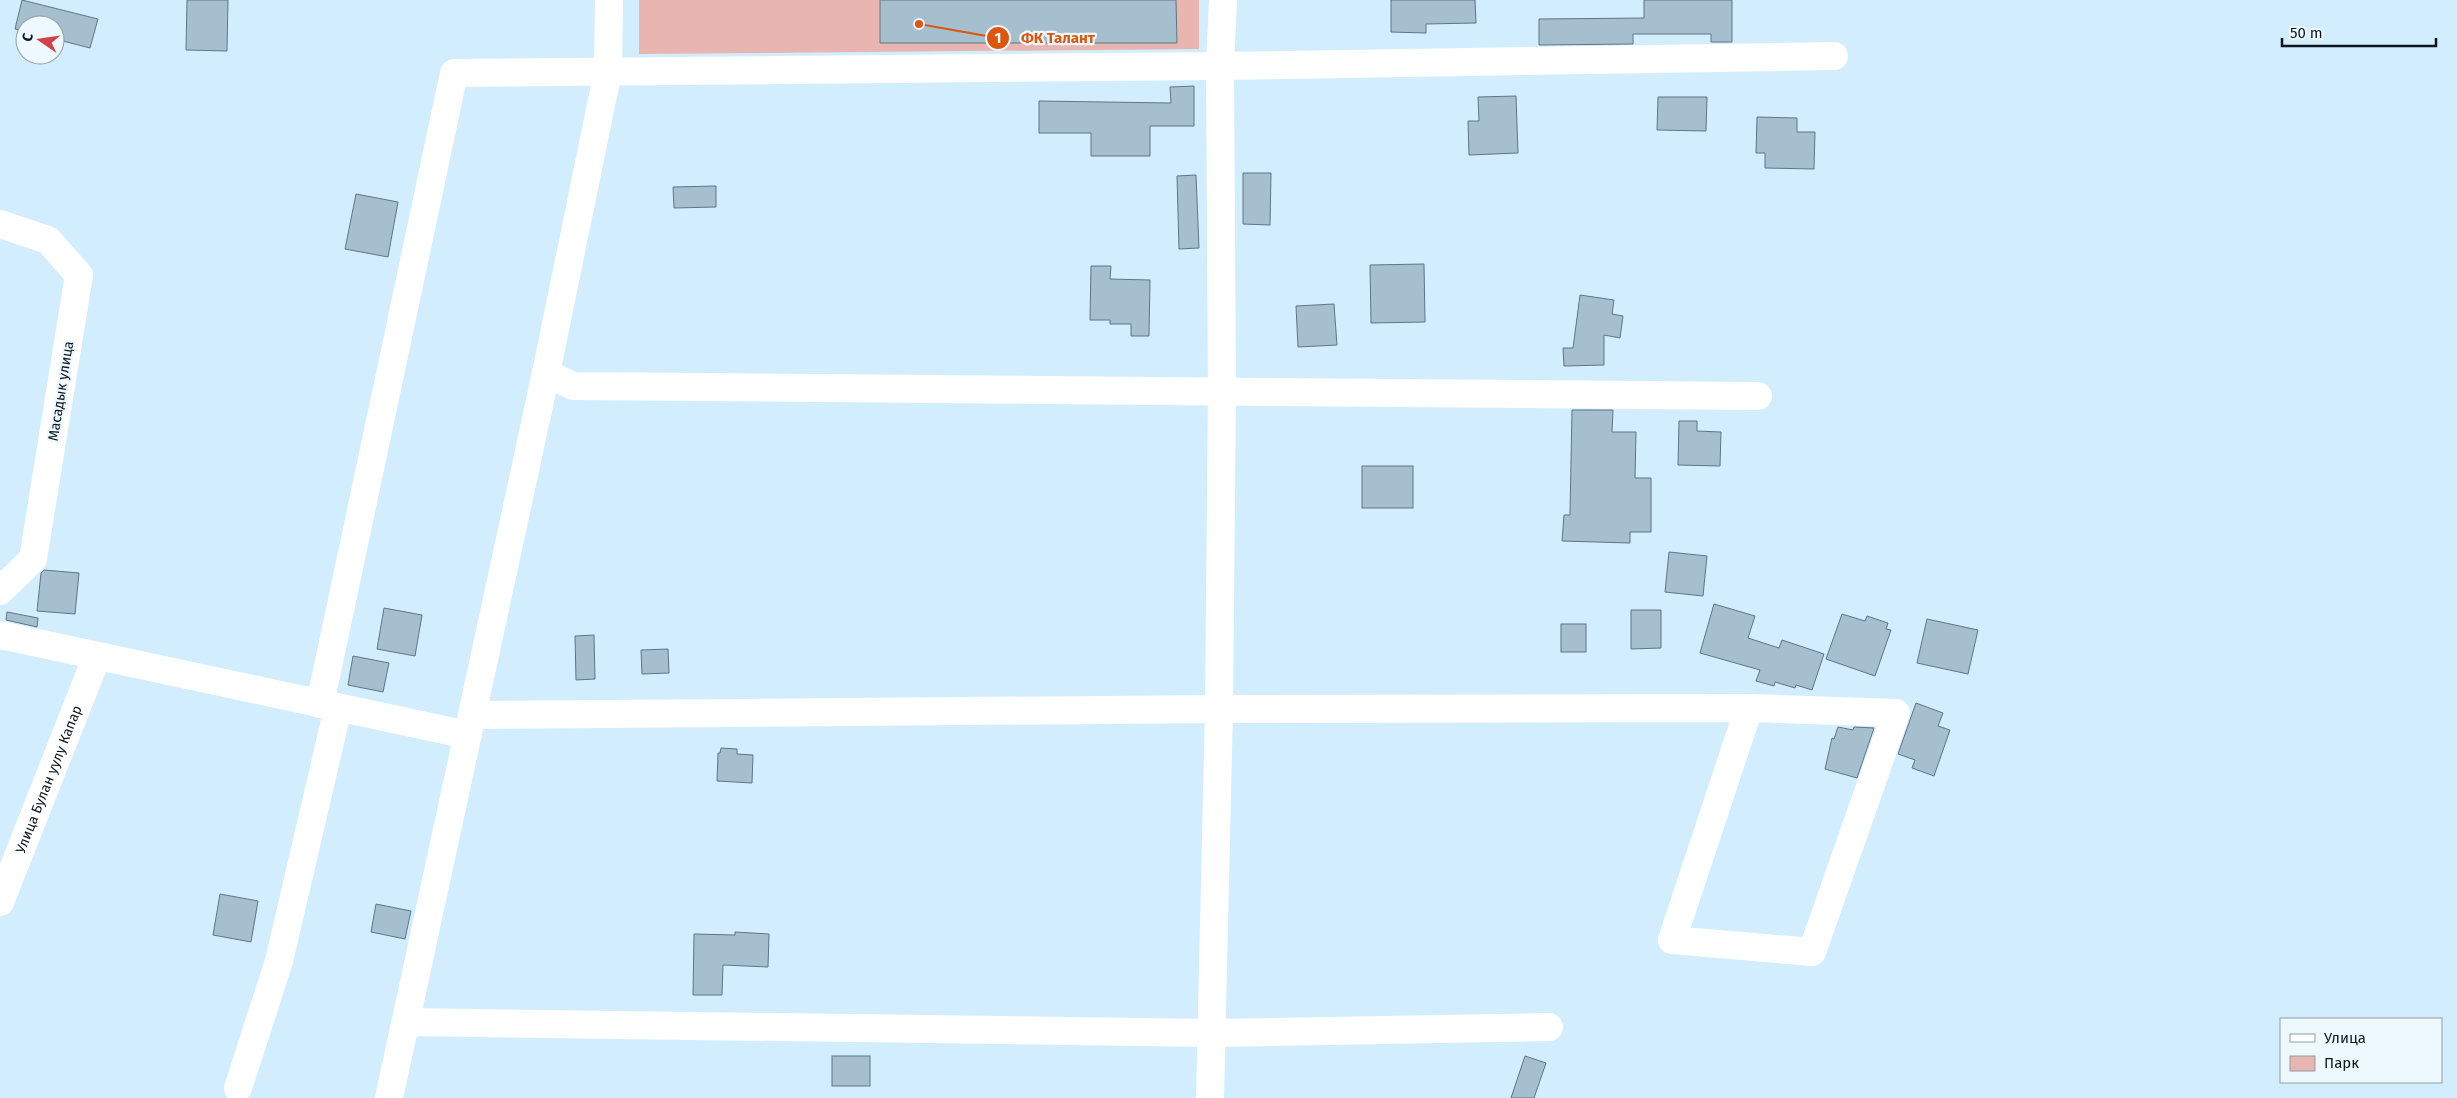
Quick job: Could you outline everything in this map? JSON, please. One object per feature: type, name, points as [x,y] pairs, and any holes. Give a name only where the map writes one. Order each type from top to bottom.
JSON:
[{"type":"street","points":[[389,1098],[546,373],[608,70],[608,0]]},
{"type":"street","points":[[1210,1098],[1219,710],[1222,392],[1220,66],[1223,0]]},
{"type":"street","points":[[238,1088],[279,961],[454,73],[608,70],[1220,66],[1834,56]]},
{"type":"street","name":"Масадык улица","points":[[0,224],[48,240],[79,275],[33,560],[0,591]]},
{"type":"street","points":[[546,373],[573,386],[1758,396]]},
{"type":"street","points":[[0,635],[329,706],[470,725],[1219,710],[1749,708],[1896,713],[1812,952],[1672,940],[1749,708]]},
{"type":"street","name":"Улица Булан уулу Капар","points":[[0,902],[97,656]]},
{"type":"street","points":[[406,1022],[1211,1033],[1549,1027]]},
{"type":"green space","points":[[639,0],[1199,0],[1199,49],[639,54]]},
{"type":"building","points":[[22,0],[98,19],[90,48],[65,42],[65,15],[18,15]]},
{"type":"building","points":[[187,0],[228,0],[227,51],[186,50]]},
{"type":"building","points":[[880,0],[1176,0],[1177,43],[880,43]]},
{"type":"building","points":[[1391,0],[1475,0],[1476,23],[1426,24],[1426,33],[1391,32]]},
{"type":"building","points":[[1644,0],[1732,0],[1732,42],[1711,42],[1711,34],[1633,34],[1633,44],[1539,45],[1539,19],[1644,18]]},
{"type":"building","points":[[1194,86],[1194,126],[1150,126],[1150,156],[1091,156],[1091,133],[1039,133],[1039,101],[1171,103],[1170,87]]},
{"type":"building","points":[[1516,96],[1518,153],[1469,155],[1468,121],[1479,121],[1478,97]]},
{"type":"building","points":[[1658,97],[1707,97],[1706,131],[1657,130]]},
{"type":"building","points":[[1757,117],[1797,118],[1797,132],[1815,132],[1814,169],[1765,168],[1765,153],[1756,153]]},
{"type":"building","points":[[1243,173],[1271,173],[1270,225],[1243,224]]},
{"type":"building","points":[[1196,175],[1199,248],[1179,249],[1177,176]]},
{"type":"building","points":[[716,186],[716,207],[674,208],[673,187]]},
{"type":"building","points":[[356,194],[398,202],[388,257],[345,249]]},
{"type":"building","points":[[1424,264],[1425,322],[1371,323],[1370,265]]},
{"type":"building","points":[[1091,266],[1111,266],[1110,279],[1150,280],[1149,336],[1131,336],[1131,324],[1110,324],[1110,320],[1090,320]]},
{"type":"building","points":[[1580,295],[1614,300],[1612,314],[1623,316],[1620,338],[1604,335],[1604,365],[1564,366],[1563,348],[1573,348]]},
{"type":"building","points":[[1334,304],[1337,345],[1298,347],[1296,306]]},
{"type":"building","points":[[1572,410],[1613,410],[1612,432],[1636,432],[1635,478],[1651,478],[1651,532],[1630,532],[1630,543],[1562,541],[1564,515],[1570,515]]},
{"type":"building","points":[[1679,421],[1697,421],[1697,431],[1721,432],[1720,466],[1678,465]]},
{"type":"building","points":[[1362,466],[1413,466],[1413,508],[1362,508]]},
{"type":"building","points":[[1669,552],[1707,556],[1703,596],[1665,592]]},
{"type":"building","points":[[44,570],[79,573],[75,614],[37,611],[41,573]]},
{"type":"building","points":[[1714,604],[1755,616],[1748,638],[1779,648],[1782,640],[1824,654],[1812,690],[1796,685],[1795,688],[1775,682],[1774,686],[1756,681],[1760,670],[1700,653]]},
{"type":"building","points":[[384,608],[422,615],[415,656],[377,649]]},
{"type":"building","points":[[1631,610],[1661,610],[1661,648],[1631,649]]},
{"type":"building","points":[[7,612],[38,618],[37,627],[6,620]]},
{"type":"building","points":[[1842,614],[1865,621],[1867,616],[1888,623],[1886,629],[1891,630],[1875,676],[1826,659]]},
{"type":"building","points":[[1927,619],[1978,630],[1968,674],[1917,663]]},
{"type":"building","points":[[1561,624],[1586,624],[1586,652],[1561,652]]},
{"type":"building","points":[[594,635],[595,679],[576,680],[575,636]]},
{"type":"building","points":[[668,649],[669,673],[642,674],[641,650]]},
{"type":"building","points":[[353,656],[389,663],[383,692],[348,685]]},
{"type":"building","points":[[1916,703],[1943,713],[1938,726],[1950,730],[1934,776],[1912,768],[1915,760],[1898,754]]},
{"type":"building","points":[[1838,727],[1853,730],[1854,727],[1874,728],[1857,778],[1825,769],[1832,738],[1834,739]]},
{"type":"building","points":[[721,748],[737,749],[737,754],[753,755],[752,783],[717,781],[718,753],[720,753]]},
{"type":"building","points":[[220,894],[258,901],[251,942],[213,935]]},
{"type":"building","points":[[376,904],[411,911],[405,939],[371,932]]},
{"type":"building","points":[[735,932],[769,934],[768,967],[723,965],[722,995],[693,995],[694,934],[735,935]]},
{"type":"building","points":[[832,1056],[870,1056],[870,1086],[832,1086]]},
{"type":"building","points":[[1525,1056],[1546,1063],[1534,1098],[1511,1098]]},
{"type":"place","name":"ФК Талант","points":[[919,24]]}]
